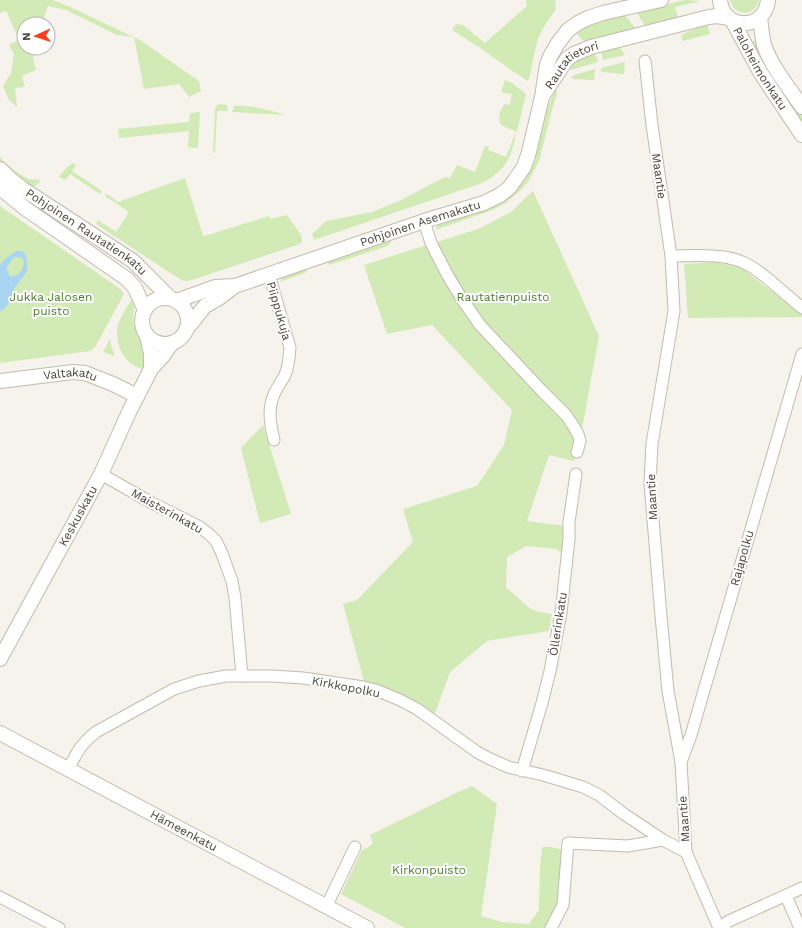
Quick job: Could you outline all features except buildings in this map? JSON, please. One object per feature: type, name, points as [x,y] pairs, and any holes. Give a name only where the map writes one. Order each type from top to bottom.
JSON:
[{"type":"street","name":"Rautatietori","points":[[542,96],[547,64],[558,43],[568,30],[588,18],[603,13],[661,0]]},
{"type":"street","name":"Paloheimonkatu","points":[[720,0],[722,10],[731,19],[760,72],[802,135]]},
{"type":"street","points":[[760,17],[766,10],[768,0]]},
{"type":"street","name":"Rautatietori","points":[[542,96],[567,59],[574,54],[591,47],[709,17],[717,16],[742,23],[752,22],[760,17]]},
{"type":"street","name":"Paloheimonkatu","points":[[760,17],[764,45],[768,54],[774,66],[802,107]]},
{"type":"street","name":"Maantie","points":[[645,61],[652,125],[671,256],[674,311],[652,444],[650,483],[668,691],[681,762],[686,852],[719,928]]},
{"type":"street","name":"Pohjoinen Asemakatu","points":[[173,299],[215,287],[235,286],[424,221],[484,203],[500,195],[509,188],[524,167],[542,96]]},
{"type":"street","name":"Pohjoinen Rautatienkatu","points":[[0,169],[23,189],[133,261],[173,299]]},
{"type":"street","name":"Pohjoinen Rautatienkatu","points":[[0,186],[26,209],[127,279],[135,288],[145,310]]},
{"type":"street","points":[[424,221],[431,243],[462,299],[480,325],[552,400],[574,427],[580,441],[577,452]]},
{"type":"street","points":[[671,256],[716,256],[729,257],[739,260],[757,270],[802,308]]},
{"type":"street","name":"Piippukuja","points":[[269,274],[290,348],[289,360],[285,374],[272,399],[270,411],[274,440]]},
{"type":"street","name":"Pohjoinen Asemakatu","points":[[186,330],[205,306],[235,286]]},
{"type":"street","points":[[147,335],[158,343],[172,343],[178,340],[186,330],[188,324],[186,310],[173,299],[163,298],[149,304],[145,310],[142,323],[147,335],[151,369]]},
{"type":"street","name":"Keskuskatu","points":[[0,659],[101,474],[151,369],[172,343]]},
{"type":"street","name":"Rajapolku","points":[[681,762],[691,735],[802,354]]},
{"type":"street","name":"Valtakatu","points":[[0,381],[73,372],[85,373],[137,396]]},
{"type":"street","name":"Maisterinkatu","points":[[101,474],[152,503],[200,527],[216,541],[232,581],[236,598],[242,676]]},
{"type":"street","name":"Öllerinkatu","points":[[522,771],[550,671],[561,613],[569,539],[569,522],[576,474]]},
{"type":"street","name":"Kirkkopolku","points":[[68,770],[80,747],[96,732],[174,689],[199,681],[226,676],[303,678],[376,690],[400,700],[417,709],[477,752],[488,758],[508,767],[563,780],[583,787],[599,795],[663,840],[686,852]]},
{"type":"street","name":"Hämeenkatu","points":[[0,733],[367,928]]},
{"type":"street","points":[[552,928],[563,905],[568,843],[628,846],[663,840]]},
{"type":"street","points":[[326,907],[355,847]]},
{"type":"street","points":[[724,928],[726,923],[729,921],[802,888]]},
{"type":"street","points":[[0,896],[59,928]]},
{"type":"street","points":[[786,896],[800,928]]},
{"type":"green space","points":[[0,0],[53,0],[134,37],[117,35],[66,10],[48,6],[45,16],[16,16],[16,33],[6,11],[0,13]]},
{"type":"green space","points":[[526,0],[555,0],[556,9],[538,38],[529,79],[527,81],[452,30],[456,24],[463,25],[485,43],[527,6]]},
{"type":"green space","points":[[685,0],[701,1],[675,7],[678,18],[704,11],[704,14],[645,29],[644,24],[636,11]]},
{"type":"green space","points":[[730,0],[759,0],[757,6],[753,10],[744,13],[736,10],[732,6]]},
{"type":"green space","points":[[624,14],[636,31],[587,42],[582,40],[576,32],[587,24]]},
{"type":"green space","points":[[707,23],[710,34],[683,41],[681,35]]},
{"type":"green space","points":[[134,37],[199,81],[201,91],[189,97],[179,84],[144,89]]},
{"type":"green space","points":[[760,40],[770,66],[802,114],[802,127],[749,42]]},
{"type":"green space","points":[[16,42],[16,56],[33,56],[36,70],[22,76],[25,87],[15,88],[17,107],[9,100],[3,86],[11,73],[14,54],[9,45]]},
{"type":"green space","points":[[618,45],[625,55],[603,60],[601,50]]},
{"type":"green space","points":[[592,52],[597,57],[598,62],[571,70],[568,66],[571,63]]},
{"type":"green space","points":[[625,62],[624,74],[601,72],[601,68]]},
{"type":"green space","points":[[595,69],[594,80],[571,79],[574,75]]},
{"type":"green space","points":[[505,80],[512,83],[526,94],[517,132],[501,125],[500,122],[499,117],[501,110],[504,104],[510,105],[512,94],[501,92]]},
{"type":"green space","points":[[556,87],[557,94],[539,161],[528,182],[506,203],[493,210],[435,230],[438,225],[497,205],[518,189],[525,180],[535,160],[547,109]]},
{"type":"green space","points":[[217,105],[227,105],[228,111],[217,111],[215,154],[213,151],[215,110]]},
{"type":"green space","points":[[234,106],[260,108],[285,115],[232,112]]},
{"type":"green space","points":[[200,112],[198,148],[188,147],[189,131],[119,138],[118,129],[189,122],[190,113]]},
{"type":"green space","points":[[515,134],[512,151],[506,164],[497,174],[482,183],[314,240],[312,234],[326,221],[372,212],[401,200],[445,177],[450,178],[457,165],[475,172],[485,146],[489,147],[488,150],[506,157]]},
{"type":"green space","points":[[0,157],[9,166],[22,175],[30,179],[39,179],[40,182],[35,186],[30,187],[0,163]]},
{"type":"green space","points":[[73,163],[76,165],[72,171],[102,191],[100,194],[70,174],[65,180],[59,177],[67,167]]},
{"type":"green space","points":[[185,178],[203,236],[269,216],[270,219],[287,215],[301,235],[302,241],[300,244],[187,281],[181,280],[96,224],[98,220],[116,232],[129,212],[105,196],[107,194],[118,202]]},
{"type":"green space","name":"Rautatienpuisto","points":[[533,191],[599,336],[582,429],[584,436],[579,456],[573,461],[549,455],[527,521],[566,526],[564,555],[556,549],[526,546],[507,557],[506,587],[528,607],[536,611],[552,614],[549,631],[487,641],[450,672],[434,716],[398,693],[385,687],[364,681],[343,604],[357,600],[413,542],[403,509],[477,486],[504,445],[512,410],[432,325],[387,334],[364,265],[478,229],[511,212]]},
{"type":"green space","name":"Jukka Jalosen puisto","points":[[0,206],[116,286],[124,294],[95,347],[90,351],[0,363]]},
{"type":"green space","points":[[391,240],[388,246],[329,265],[328,264],[327,261]]},
{"type":"green space","points":[[714,262],[742,268],[802,314],[802,317],[688,318],[684,264]]},
{"type":"green space","points":[[307,269],[305,273],[280,282],[285,276]]},
{"type":"green space","points":[[133,297],[134,325],[144,351],[144,362],[142,369],[136,367],[128,361],[120,349],[117,339],[119,321]]},
{"type":"green space","points":[[110,339],[112,349],[115,356],[103,352]]},
{"type":"green space","points":[[263,425],[291,514],[260,523],[241,448]]},
{"type":"green space","name":"Kirkonpuisto","points":[[472,786],[497,804],[481,916],[502,922],[529,924],[539,910],[542,847],[550,847],[564,850],[559,904],[546,928],[405,928],[341,894],[362,850],[369,847],[373,843],[370,835]]},
{"type":"water","points":[[16,251],[24,252],[27,260],[27,266],[25,274],[15,287],[10,301],[6,307],[0,311],[0,265],[5,259]],"holes":[[[14,257],[21,257],[24,261],[22,270],[19,274],[10,276],[7,271],[7,267]]]}]
